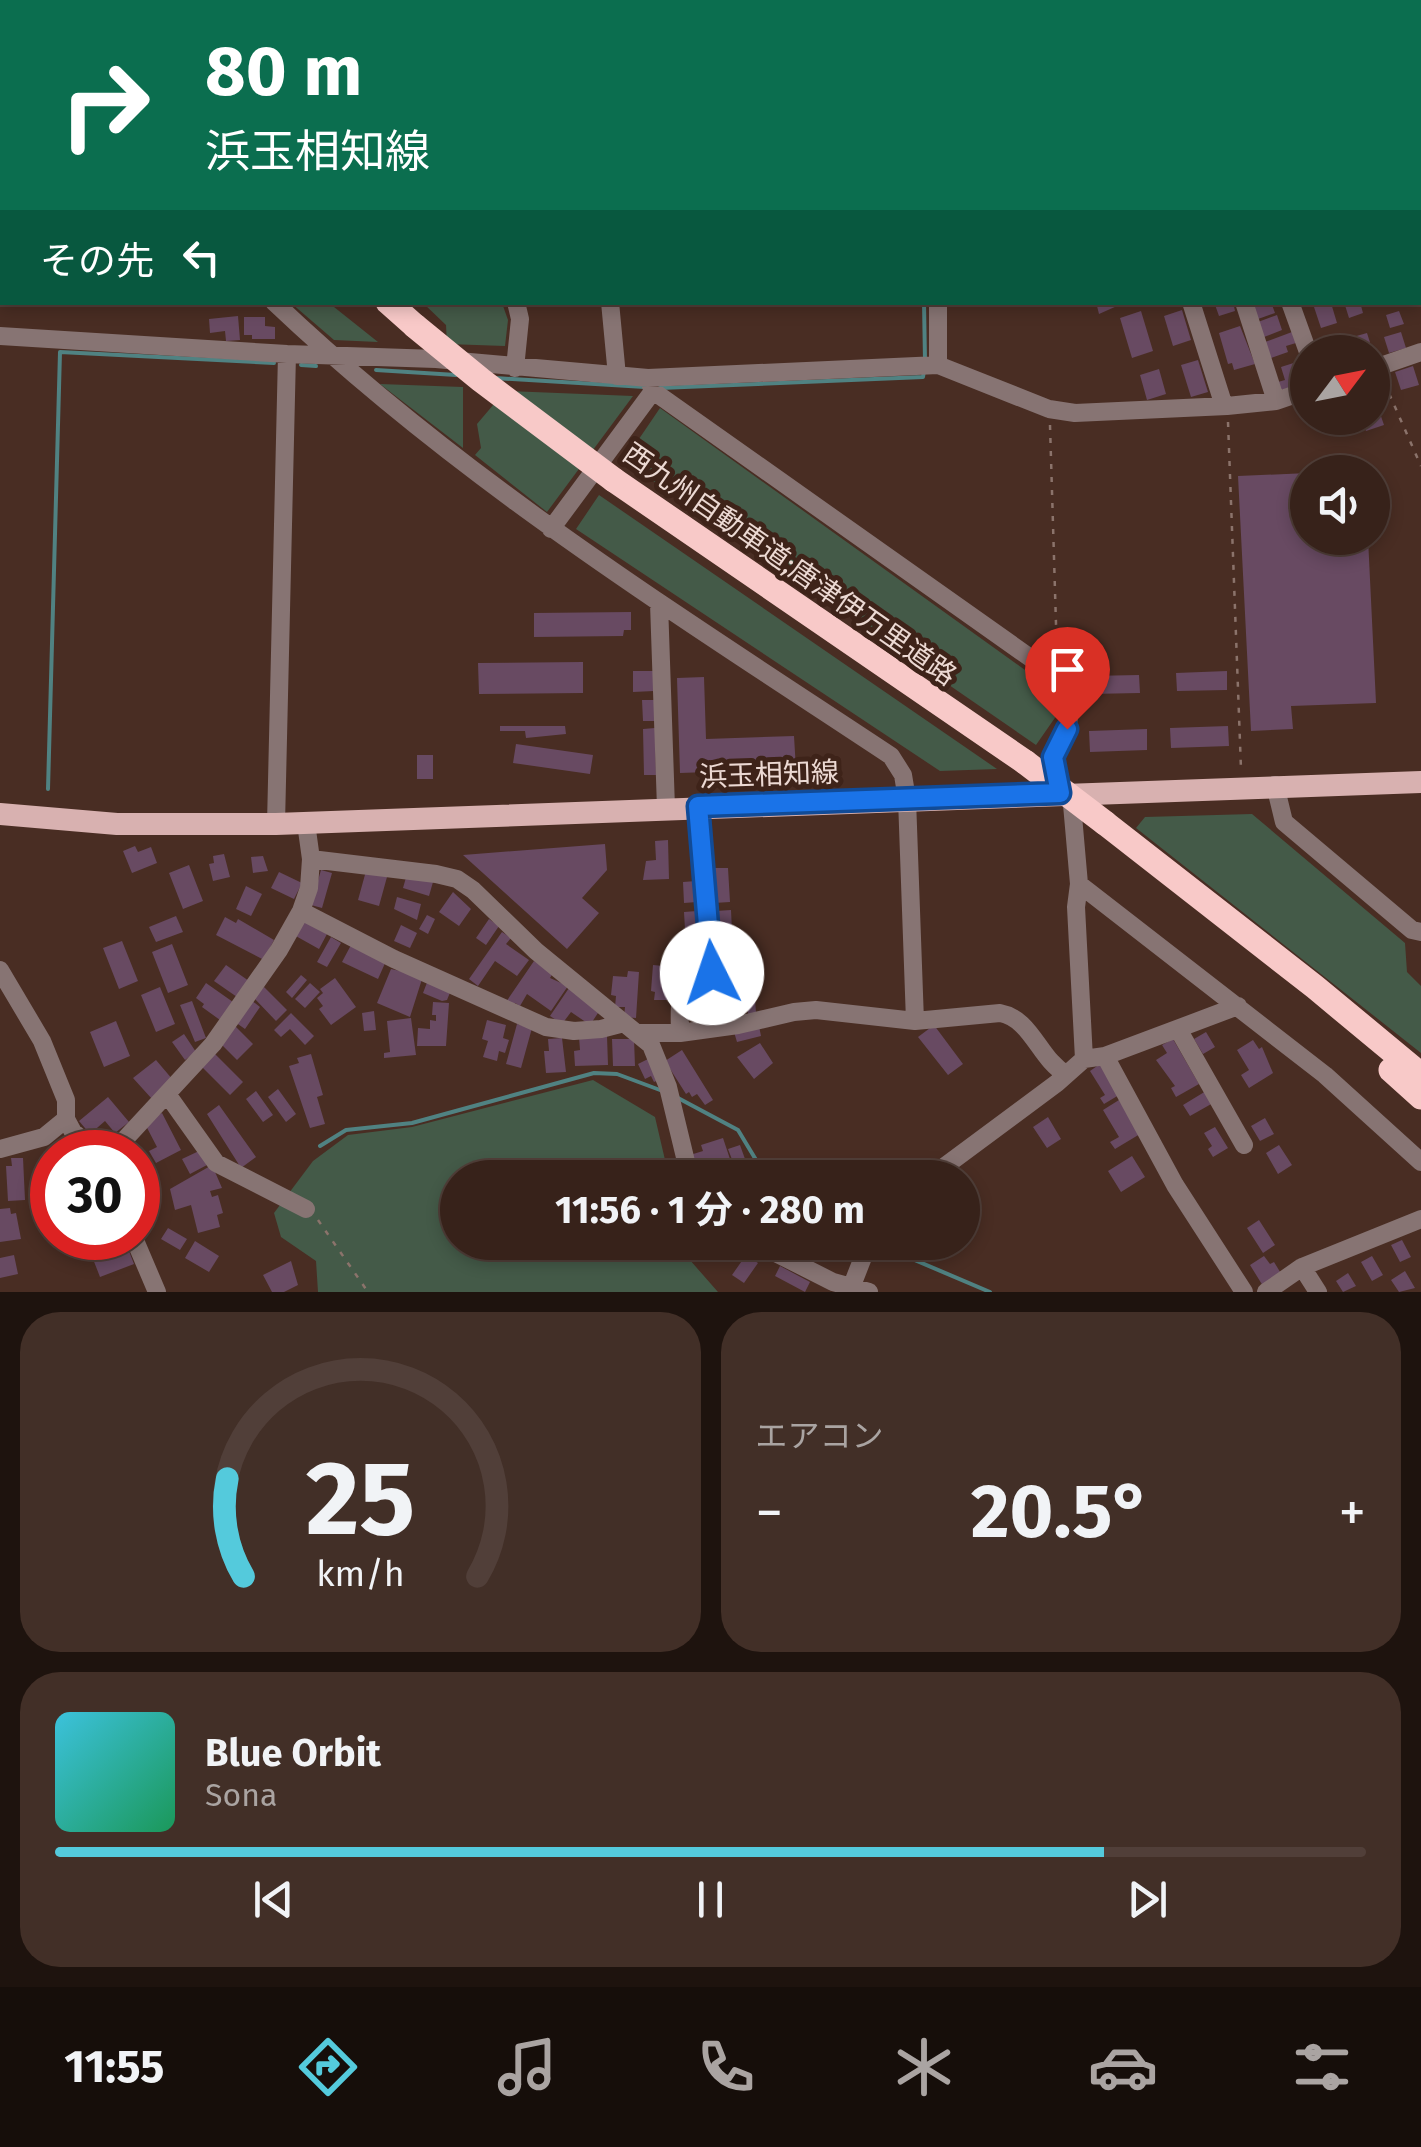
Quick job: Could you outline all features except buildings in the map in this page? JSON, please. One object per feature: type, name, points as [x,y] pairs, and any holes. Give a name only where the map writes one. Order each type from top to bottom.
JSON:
[{"type":"highway","name":"西九州自動車道;唐津伊万里道路","points":[[391,305],[481,380],[614,480],[1024,762],[1421,1074]]},
{"type":"highway","name":"西九州自動車道;唐津伊万里道路","points":[[1162,868],[1421,1097]]},
{"type":"main road","name":"浜玉相知線","points":[[0,814],[117,824],[276,824],[1066,792],[1421,782]]},
{"type":"street","points":[[277,305],[328,354],[428,437],[551,529],[892,756],[902,776],[906,800],[915,1021]]},
{"type":"street","points":[[515,368],[520,319],[517,305]]},
{"type":"street","points":[[610,305],[617,376]]},
{"type":"street","points":[[930,365],[938,305]]},
{"type":"street","points":[[1192,305],[1226,406]]},
{"type":"street","points":[[1245,305],[1276,401]]},
{"type":"street","points":[[1291,305],[1302,335]]},
{"type":"street","points":[[0,336],[436,359],[617,376],[651,384],[930,365],[1049,409],[1075,413],[1226,406],[1290,396]]},
{"type":"street","points":[[1390,363],[1421,352]]},
{"type":"street","points":[[276,824],[288,354]]},
{"type":"street","points":[[551,529],[651,384]]},
{"type":"street","points":[[651,384],[1056,676],[1066,690],[1070,711],[1067,729],[1053,757],[1066,792],[1080,884],[1076,907],[1084,1059]]},
{"type":"street","points":[[659,602],[666,808]]},
{"type":"street","points":[[1275,785],[1284,822],[1412,930],[1421,932]]},
{"type":"street","points":[[680,1032],[682,992],[688,984],[712,973],[698,806]]},
{"type":"street","points":[[131,1130],[213,1044],[301,912],[309,888],[311,859],[306,823]]},
{"type":"street","points":[[311,859],[457,879],[473,890],[536,951],[631,1028],[656,1054],[686,1160]]},
{"type":"street","points":[[1080,884],[1325,1075],[1421,1162]]},
{"type":"street","points":[[301,912],[546,1028],[574,1032],[631,1028],[680,1032],[816,1010],[915,1021],[1000,1014],[1012,1016],[1022,1024],[1052,1066],[1066,1074]]},
{"type":"street","points":[[0,970],[42,1040],[66,1100],[66,1119],[72,1130]]},
{"type":"street","points":[[953,1160],[1084,1059],[1105,1056],[1238,1006]]},
{"type":"street","points":[[1178,1029],[1244,1145]]},
{"type":"street","points":[[1105,1056],[1175,1185],[1244,1292]]},
{"type":"street","points":[[167,1094],[216,1162],[306,1208]]},
{"type":"street","points":[[0,1149],[44,1137],[66,1119]]},
{"type":"street","points":[[1266,1292],[1302,1267],[1421,1219]]},
{"type":"street","points":[[144,1260],[158,1292]]},
{"type":"street","points":[[794,1260],[860,1290],[865,1260]]},
{"type":"street","points":[[1302,1267],[1318,1292]]},
{"type":"path","points":[[1390,400],[1421,466]]},
{"type":"path","points":[[1226,406],[1242,786]]},
{"type":"path","points":[[1049,409],[1056,676]]},
{"type":"path","points":[[306,1208],[325,1227],[368,1292]]},
{"type":"green space","points":[[293,305],[332,305],[378,342],[334,340]]},
{"type":"green space","points":[[425,305],[503,305],[508,320],[505,346],[447,344],[446,325]]},
{"type":"green space","points":[[380,384],[463,387],[463,448]]},
{"type":"green space","points":[[505,391],[633,396],[547,512],[475,455],[481,448],[477,424]]},
{"type":"green space","points":[[660,408],[1053,690],[1059,712],[1036,745],[624,461]]},
{"type":"green space","points":[[599,495],[997,769],[940,771],[576,529]]},
{"type":"green space","points":[[1252,814],[1405,943],[1407,972],[1421,986],[1421,1053],[1136,828],[1145,817]]},
{"type":"green space","points":[[593,1080],[655,1117],[665,1160],[440,1160],[440,1260],[690,1260],[718,1292],[318,1292],[316,1261],[281,1237],[274,1213],[313,1161],[348,1135],[412,1127]]},
{"type":"waterway","points":[[924,305],[925,361]]},
{"type":"waterway","points":[[48,789],[60,352],[274,363]]},
{"type":"waterway","points":[[301,365],[316,366]]},
{"type":"waterway","points":[[376,370],[456,375]]},
{"type":"waterway","points":[[660,388],[923,377],[924,371]]},
{"type":"waterway","points":[[495,378],[645,387]]},
{"type":"waterway","points":[[320,1146],[346,1130],[412,1123],[594,1073],[617,1074],[660,1090]]},
{"type":"waterway","points":[[678,1098],[738,1130],[756,1160]]},
{"type":"waterway","points":[[915,1260],[990,1292]]},
{"type":"route","points":[[712,973],[698,806],[1060,793],[1053,757],[1067,729]]}]
